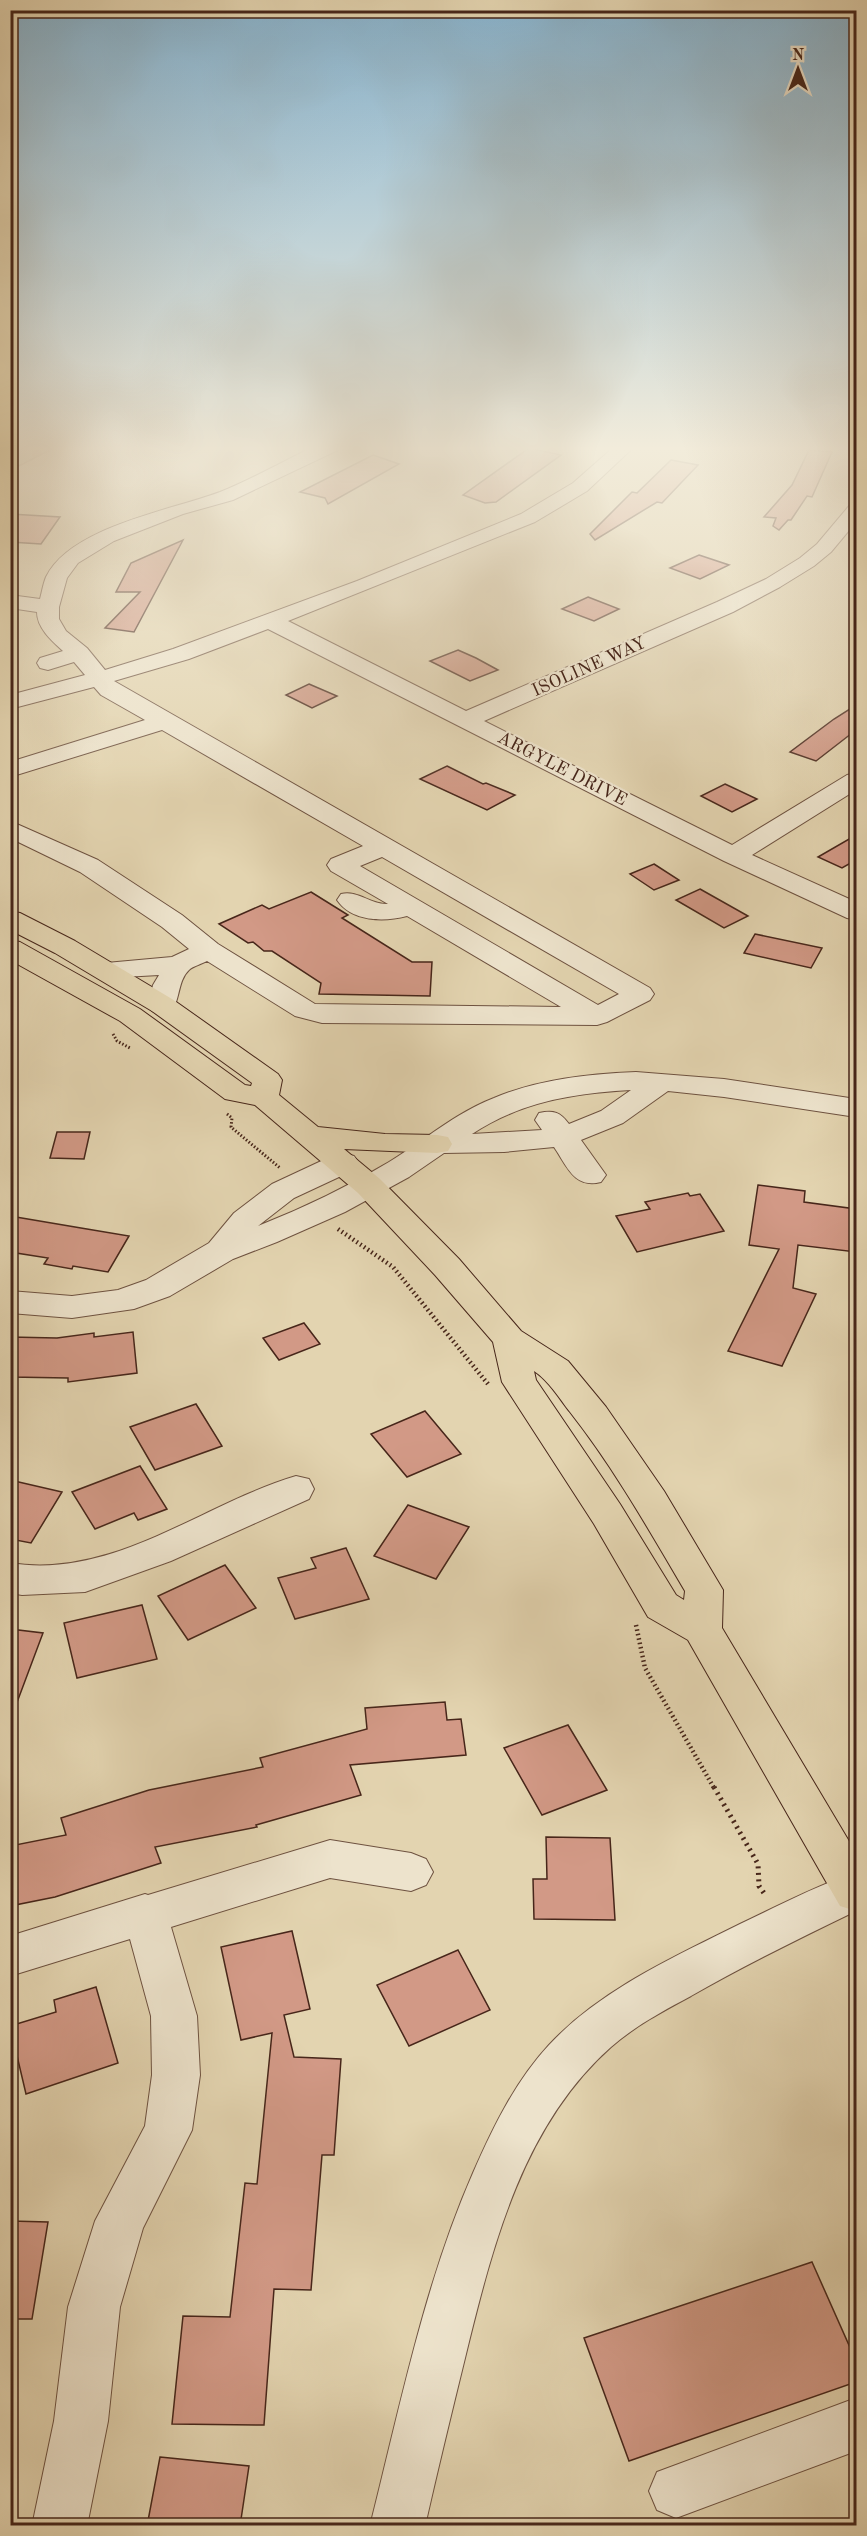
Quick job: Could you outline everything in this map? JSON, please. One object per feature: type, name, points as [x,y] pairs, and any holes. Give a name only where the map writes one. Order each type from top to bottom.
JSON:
[{"type":"main road","points":[[10,919],[105,970],[162,1005],[267,1080],[264,1097]]},
{"type":"main road","points":[[10,948],[130,1015],[236,1093],[264,1097],[369,1186],[447,1267],[509,1339],[519,1382],[601,1504],[662,1606],[702,1629],[856,1891]]},
{"type":"main road","points":[[311,1136],[385,1143],[437,1144]]},
{"type":"street","points":[[10,828],[89,866],[172,921],[208,950],[305,1011],[322,1014],[597,1016],[640,994],[109,690],[79,653],[50,626],[48,607],[57,577],[66,564]]},
{"type":"street","points":[[10,702],[181,654],[418,564]]},
{"type":"street","name":"ISOLINE WAY","points":[[466,720],[725,607],[773,583],[803,564]]},
{"type":"street","points":[[10,601],[48,607]]},
{"type":"street","name":"ARGYLE DRIVE","points":[[270,621],[733,855],[856,912]]},
{"type":"street","points":[[48,663],[79,653]]},
{"type":"street","points":[[10,770],[163,722]]},
{"type":"street","points":[[733,855],[856,780]]},
{"type":"street","points":[[384,847],[326,872],[324,878],[326,884],[376,913],[391,914],[410,906]]},
{"type":"street","points":[[340,865],[597,1016]]},
{"type":"street","points":[[105,970],[177,965],[208,950]]},
{"type":"street","points":[[162,1005],[167,985],[177,965]]},
{"type":"street","points":[[10,1302],[72,1308],[123,1301],[158,1288],[221,1251],[263,1237],[369,1186],[486,1112],[530,1095],[588,1082],[634,1080],[743,1099],[856,1108]]},
{"type":"street","points":[[437,1144],[533,1142],[563,1137],[614,1116],[661,1083]]},
{"type":"street","points":[[530,1095],[590,1175]]},
{"type":"street","points":[[221,1251],[245,1220],[283,1191],[343,1163]]},
{"type":"street","points":[[10,1578],[22,1580],[85,1577],[158,1551],[296,1489]]},
{"type":"street","points":[[10,1956],[145,1913],[330,1859],[411,1872]]},
{"type":"street","points":[[397,2526],[439,2355],[468,2250],[508,2150],[532,2106],[556,2072],[594,2033],[640,2000],[748,1940],[856,1891]]},
{"type":"street","points":[[59,2526],[81,2421],[94,2307],[120,2221],[168,2130],[176,2075],[174,2016],[145,1913]]},
{"type":"street","points":[[676,2491],[856,2425]]},
{"type":"path","points":[[111,1032],[117,1041],[137,1050]]},
{"type":"path","points":[[223,1111],[232,1118],[231,1127],[276,1164],[296,1185]]},
{"type":"path","points":[[324,1208],[335,1227],[393,1267],[489,1385]]},
{"type":"path","points":[[635,1622],[645,1668],[758,1864],[759,1886],[783,1924]]},
{"type":"building","points":[[130,564],[170,564],[134,632],[105,628],[140,592],[116,592]]},
{"type":"building","points":[[678,564],[729,565],[700,579],[670,568]]},
{"type":"building","points":[[588,597],[619,609],[594,621],[562,609]]},
{"type":"building","points":[[458,650],[498,670],[470,681],[430,661]]},
{"type":"building","points":[[309,684],[337,696],[312,708],[286,695]]},
{"type":"building","points":[[856,705],[856,730],[816,761],[790,752],[834,719]]},
{"type":"building","points":[[447,766],[483,784],[486,783],[515,795],[487,810],[420,779]]},
{"type":"building","points":[[725,784],[757,799],[732,812],[701,796]]},
{"type":"building","points":[[856,835],[856,860],[842,868],[818,857]]},
{"type":"building","points":[[654,864],[679,880],[654,890],[630,874]]},
{"type":"building","points":[[700,889],[748,916],[724,928],[676,900]]},
{"type":"building","points":[[311,892],[348,915],[342,918],[412,962],[432,962],[430,996],[319,994],[321,983],[272,951],[264,951],[253,942],[248,943],[219,924],[262,905],[269,909]]},
{"type":"building","points":[[755,934],[822,948],[811,968],[744,953]]},
{"type":"building","points":[[57,1132],[90,1132],[84,1159],[50,1158]]},
{"type":"building","points":[[758,1185],[805,1191],[804,1202],[856,1209],[856,1252],[798,1245],[793,1288],[816,1294],[782,1366],[728,1351],[779,1249],[749,1245]]},
{"type":"building","points":[[688,1193],[690,1196],[700,1194],[724,1231],[637,1252],[616,1216],[650,1209],[645,1202]]},
{"type":"building","points":[[10,1216],[129,1236],[108,1272],[73,1266],[72,1269],[44,1264],[48,1258],[10,1252]]},
{"type":"building","points":[[304,1323],[320,1344],[279,1360],[263,1338]]},
{"type":"building","points":[[133,1332],[137,1373],[68,1382],[68,1378],[10,1377],[10,1337],[57,1338],[94,1333],[94,1337]]},
{"type":"building","points":[[196,1404],[222,1446],[155,1470],[130,1427]]},
{"type":"building","points":[[425,1411],[461,1454],[407,1477],[371,1434]]},
{"type":"building","points":[[140,1466],[167,1509],[138,1520],[134,1513],[95,1529],[72,1492]]},
{"type":"building","points":[[10,1480],[62,1492],[31,1543],[10,1539]]},
{"type":"building","points":[[408,1505],[469,1527],[436,1579],[374,1556]]},
{"type":"building","points":[[346,1548],[369,1599],[295,1619],[278,1578],[316,1568],[311,1558]]},
{"type":"building","points":[[225,1565],[256,1608],[188,1640],[158,1596]]},
{"type":"building","points":[[142,1605],[157,1659],[77,1678],[64,1623]]},
{"type":"building","points":[[10,1629],[43,1633],[13,1713],[10,1713]]},
{"type":"building","points":[[445,1702],[447,1720],[461,1719],[466,1755],[350,1765],[361,1795],[256,1825],[257,1827],[155,1847],[161,1863],[55,1897],[10,1906],[10,1846],[66,1835],[61,1818],[149,1790],[263,1767],[260,1758],[367,1729],[365,1708]]},
{"type":"building","points":[[568,1725],[607,1790],[542,1815],[504,1748]]},
{"type":"building","points":[[546,1837],[610,1838],[615,1920],[534,1919],[533,1879],[547,1879]]},
{"type":"building","points":[[292,1931],[310,2009],[284,2015],[294,2057],[341,2059],[334,2155],[322,2155],[311,2290],[274,2289],[264,2425],[172,2424],[183,2316],[230,2317],[245,2183],[257,2184],[272,2033],[241,2040],[221,1947]]},
{"type":"building","points":[[458,1950],[490,2010],[409,2046],[377,1985]]},
{"type":"building","points":[[96,1987],[118,2063],[26,2094],[10,2026],[56,2012],[54,2000]]},
{"type":"building","points":[[10,2221],[48,2222],[32,2319],[10,2319]]},
{"type":"building","points":[[812,2262],[856,2361],[856,2382],[629,2461],[584,2338]]},
{"type":"building","points":[[160,2457],[249,2466],[240,2526],[147,2526]]}]
